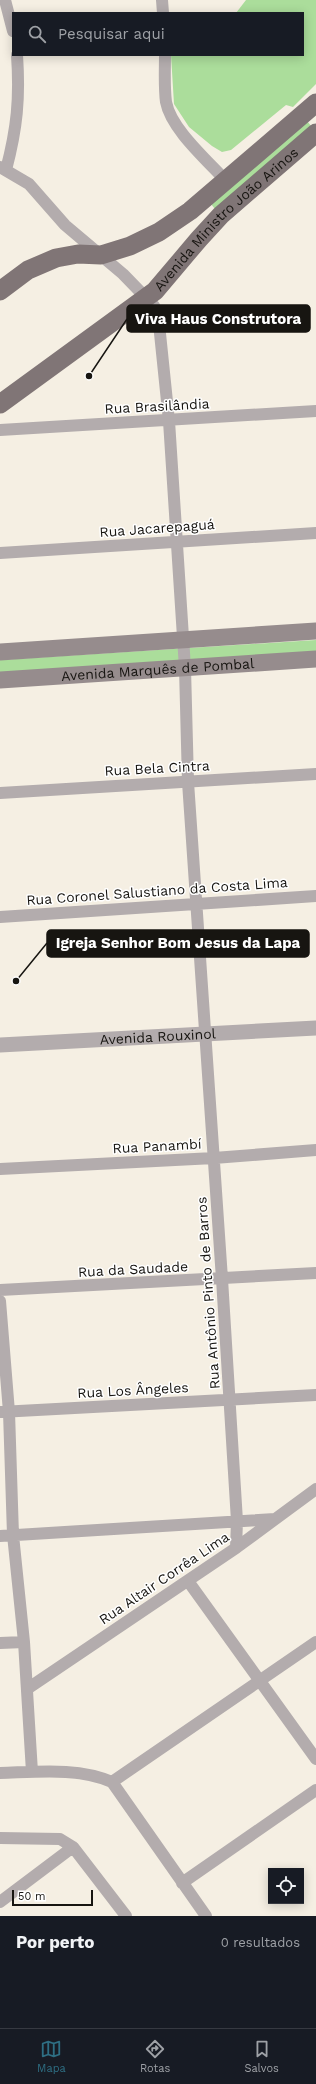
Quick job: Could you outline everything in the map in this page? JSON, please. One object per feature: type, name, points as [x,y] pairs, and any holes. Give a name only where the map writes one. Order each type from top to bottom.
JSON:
[{"type":"main road","name":"Avenida Ministro João Arinos","points":[[0,291],[28,270],[56,258],[78,254],[101,255],[130,246],[159,232],[190,211],[316,103]]},
{"type":"main road","name":"Avenida Ministro João Arinos","points":[[0,404],[147,298],[164,281],[221,215],[316,133]]},
{"type":"main road","points":[[226,180],[242,197]]},
{"type":"main road","name":"Avenida Marquês de Pombal","points":[[0,652],[316,631]]},
{"type":"main road","points":[[190,639],[194,657],[191,667]]},
{"type":"main road","points":[[155,642],[160,659],[158,670]]},
{"type":"main road","name":"Avenida Marquês de Pombal","points":[[0,680],[316,659]]},
{"type":"street","points":[[5,0],[12,27]]},
{"type":"street","points":[[162,0],[163,12]]},
{"type":"street","points":[[17,56],[19,104],[14,140],[3,169],[29,184],[65,224],[123,274],[147,298],[154,306],[158,314],[169,421],[177,542],[190,639]]},
{"type":"street","points":[[165,56],[166,102],[170,113],[185,136],[226,180]]},
{"type":"street","name":"Rua Brasilândia","points":[[0,430],[316,411]]},
{"type":"street","name":"Rua Jacarepaguá","points":[[0,553],[316,533]]},
{"type":"street","name":"Rua Antônio Pinto de Barros","points":[[191,667],[188,782],[230,1401],[236,1548]]},
{"type":"street","name":"Rua Bela Cintra","points":[[0,792],[316,774]]},
{"type":"street","name":"Rua Coronel Salustiano da Costa Lima","points":[[0,917],[316,896]]},
{"type":"street","name":"Avenida Rouxinol","points":[[0,1045],[206,1036],[316,1028]]},
{"type":"street","name":"Rua Panambí","points":[[0,1169],[214,1158],[316,1150]]},
{"type":"street","name":"Rua da Saudade","points":[[0,1290],[316,1273]]},
{"type":"street","points":[[0,1301],[4,1412],[13,1535],[24,1642],[32,1772]]},
{"type":"street","name":"Rua Los Ângeles","points":[[4,1412],[230,1401],[316,1395]]},
{"type":"street","name":"Rua Altair Corrêa Lima","points":[[27,1689],[236,1548],[316,1489]]},
{"type":"street","points":[[0,1536],[275,1519]]},
{"type":"street","points":[[188,1581],[316,1759]]},
{"type":"street","points":[[0,1643],[24,1642]]},
{"type":"street","points":[[112,1782],[316,1642]]},
{"type":"street","points":[[0,1773],[32,1772],[82,1774],[100,1777],[112,1782],[206,1916]]},
{"type":"street","points":[[182,1883],[316,1790]]},
{"type":"street","points":[[0,1838],[60,1839],[73,1847],[126,1916]]},
{"type":"street","points":[[0,1902],[73,1847]]},
{"type":"green space","points":[[246,0],[316,0],[316,84],[293,107],[286,105],[231,150],[222,152],[212,146],[189,127],[174,104],[171,56],[304,56],[304,12],[237,12]]},
{"type":"green space","points":[[304,117],[315,131],[218,213],[208,200]]},
{"type":"green space","points":[[316,640],[316,653],[0,673],[0,660]]},
{"type":"place","name":"Viva Haus Construtora","points":[[89,376]]},
{"type":"place","name":"Igreja Senhor Bom Jesus da Lapa","points":[[16,981]]}]
